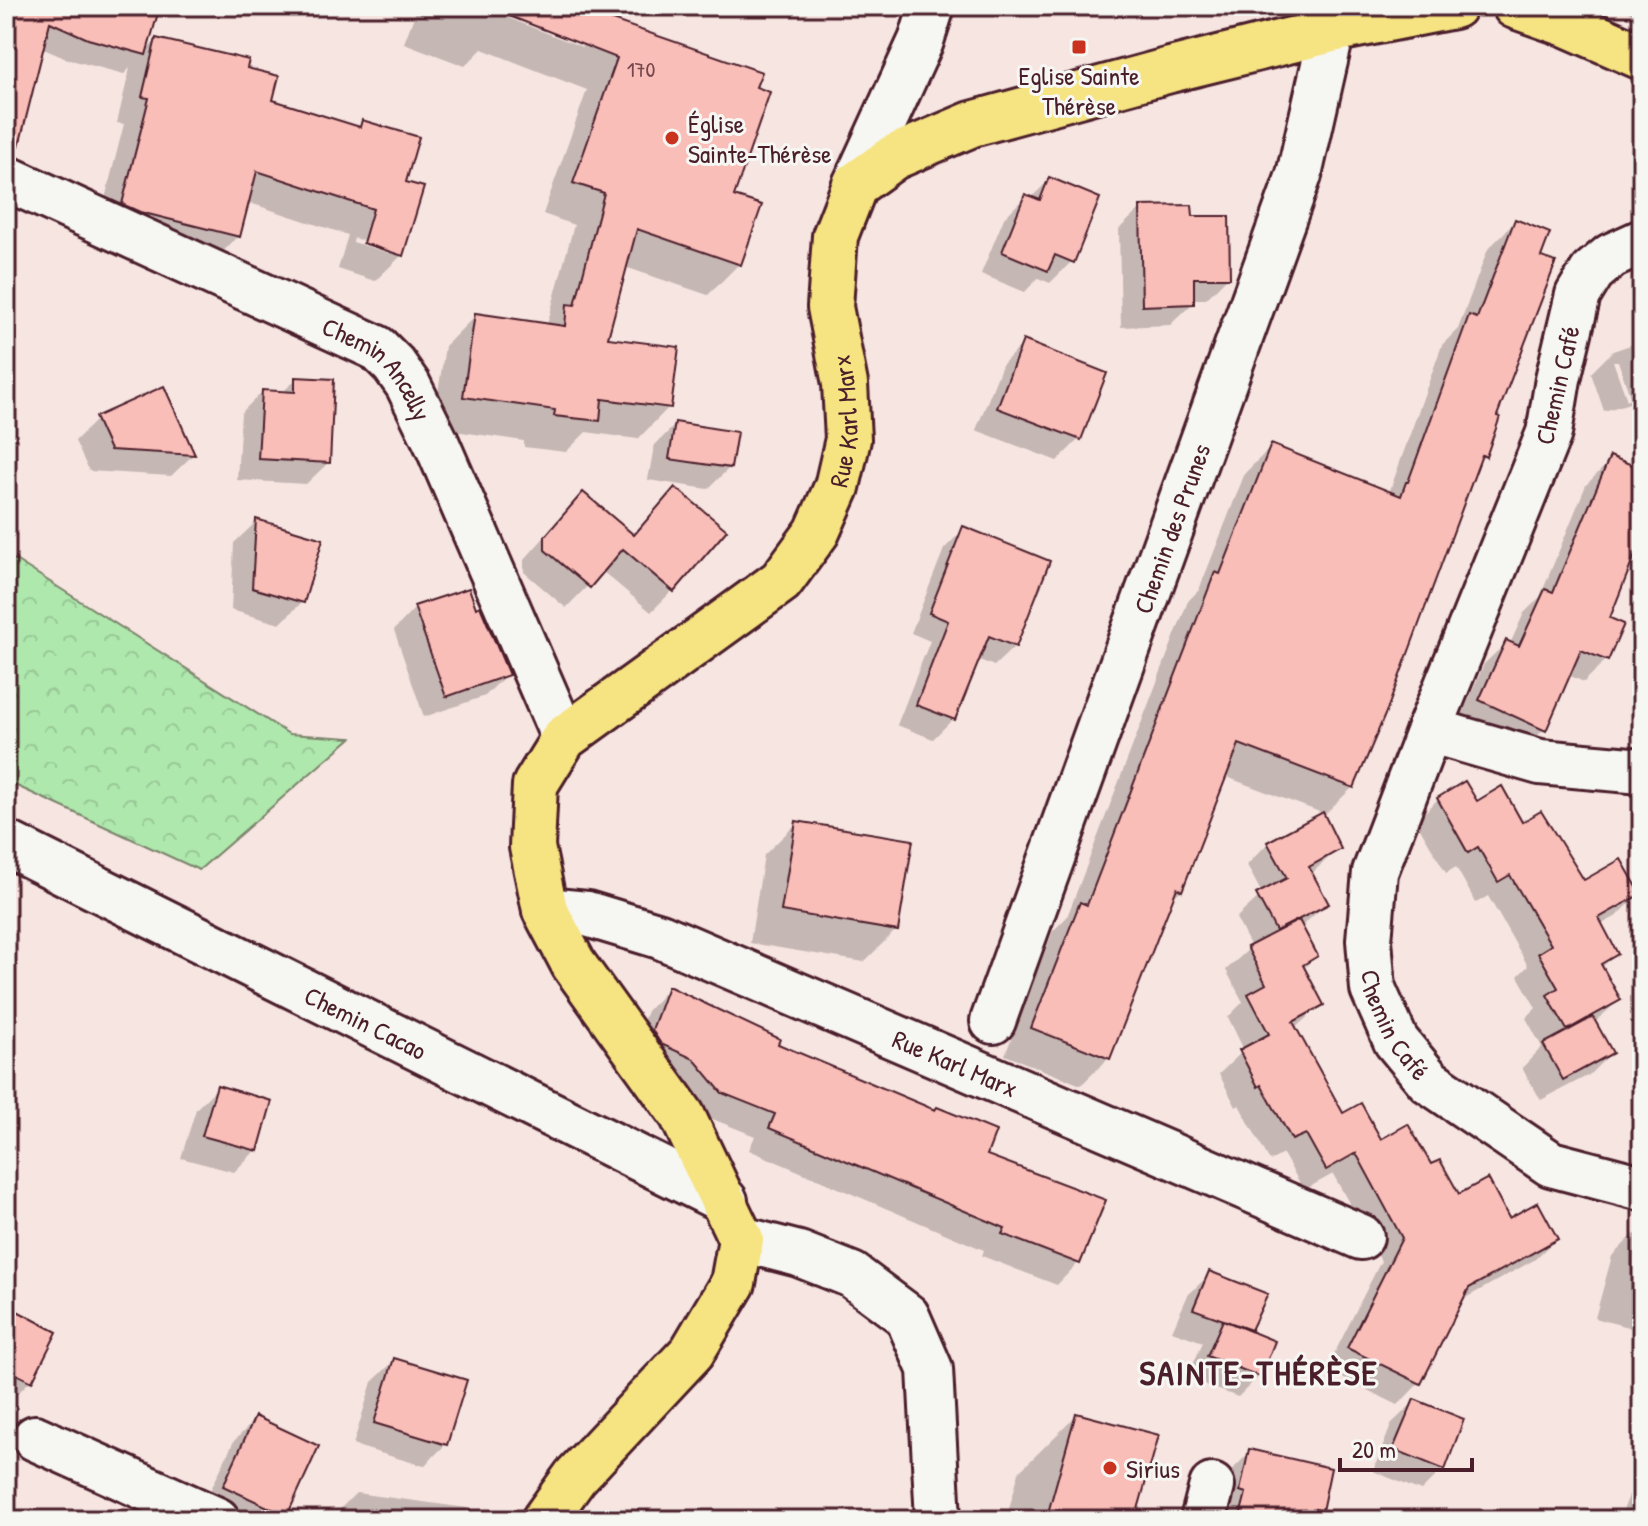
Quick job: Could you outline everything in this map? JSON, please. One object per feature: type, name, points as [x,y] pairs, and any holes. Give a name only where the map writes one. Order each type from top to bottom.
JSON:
[{"type":"main road","points":[[855,185],[894,157],[972,124],[1332,30],[1454,6]]},
{"type":"main road","points":[[1515,6],[1569,25],[1642,57]]},
{"type":"main road","name":"Rue Karl Marx","points":[[733,1220],[682,1115],[574,965],[545,910],[532,847],[535,785],[564,738],[781,581],[817,532],[837,487],[848,439],[845,384],[830,307],[835,236],[855,185]]},
{"type":"main road","points":[[544,1520],[575,1477],[692,1352],[733,1283],[733,1220]]},
{"type":"street","points":[[855,185],[921,41],[932,6]]},
{"type":"street","name":"Chemin des Prunes","points":[[993,1021],[1299,175],[1332,30]]},
{"type":"street","name":"Chemin Ancelly","points":[[6,178],[377,348],[394,365],[408,385],[436,442],[564,738]]},
{"type":"street","name":"Chemin Café","points":[[1642,242],[1611,256],[1592,272],[1578,295],[1549,433],[1375,872],[1369,940],[1373,989],[1396,1041],[1429,1081],[1551,1164],[1642,1188]]},
{"type":"street","points":[[1429,730],[1540,762],[1642,771]]},
{"type":"street","name":"Chemin Cacao","points":[[6,843],[799,1254],[852,1275],[907,1316],[930,1369],[938,1520]]},
{"type":"street","name":"Rue Karl Marx","points":[[545,910],[587,914],[660,936],[1361,1237]]},
{"type":"street","points":[[35,1438],[217,1520]]},
{"type":"green space","points":[[6,554],[289,734],[351,738],[199,870],[6,781]]},
{"type":"building","points":[[6,6],[160,6],[146,55],[88,39],[50,22],[19,146],[6,144]]},
{"type":"building","points":[[490,6],[614,6],[609,19],[762,72],[756,87],[770,92],[734,196],[762,205],[741,265],[637,229],[608,338],[679,347],[671,408],[602,399],[600,421],[554,416],[555,410],[463,397],[475,313],[565,326],[567,304],[575,305],[604,193],[573,183],[617,58]]},
{"type":"building","points":[[156,38],[249,60],[247,68],[279,76],[273,100],[360,127],[362,120],[419,137],[406,182],[424,187],[403,256],[363,243],[373,209],[257,171],[240,237],[140,212],[122,204],[149,98],[142,97]]},
{"type":"building","points":[[1049,177],[1100,198],[1074,263],[1055,255],[1048,271],[1002,252],[1025,194],[1040,200]]},
{"type":"building","points":[[1192,205],[1193,216],[1229,216],[1230,278],[1194,278],[1194,304],[1142,306],[1140,206]]},
{"type":"building","points":[[1515,219],[1550,233],[1541,257],[1556,262],[1497,416],[1500,417],[1486,457],[1482,455],[1387,710],[1354,788],[1239,744],[1182,891],[1177,888],[1110,1059],[1031,1028],[1080,902],[1087,905],[1215,572],[1220,574],[1271,444],[1401,496],[1469,315],[1477,318]]},
{"type":"building","points":[[1023,340],[1107,373],[1081,440],[997,408]]},
{"type":"building","points":[[295,377],[334,379],[330,463],[258,459],[262,390],[295,392]]},
{"type":"building","points":[[164,386],[195,455],[110,450],[95,417]]},
{"type":"building","points":[[675,422],[737,432],[731,468],[669,459]]},
{"type":"building","points":[[1610,456],[1642,469],[1642,537],[1610,618],[1624,624],[1608,661],[1581,650],[1546,731],[1479,700],[1506,640],[1519,646],[1545,589],[1553,592]]},
{"type":"building","points":[[675,487],[727,530],[674,592],[623,549],[590,588],[545,550],[545,536],[583,492],[634,535]]},
{"type":"building","points":[[256,519],[323,539],[304,603],[252,588]]},
{"type":"building","points":[[963,526],[1050,561],[1016,647],[989,636],[955,720],[916,705],[948,621],[929,613]]},
{"type":"building","points":[[469,588],[476,608],[480,606],[509,675],[446,697],[414,606]]},
{"type":"building","points":[[1465,781],[1477,801],[1502,786],[1522,822],[1541,811],[1584,880],[1621,859],[1641,894],[1599,918],[1618,954],[1601,964],[1621,1000],[1567,1030],[1547,995],[1558,988],[1538,953],[1551,945],[1510,875],[1498,882],[1478,847],[1468,853],[1437,798]]},
{"type":"building","points":[[1323,812],[1341,849],[1309,867],[1329,904],[1276,931],[1256,894],[1287,878],[1267,842]]},
{"type":"building","points":[[796,821],[913,840],[898,931],[781,911]]},
{"type":"building","points":[[1299,920],[1318,956],[1303,965],[1324,1005],[1293,1022],[1343,1113],[1361,1103],[1381,1139],[1408,1124],[1431,1164],[1440,1160],[1459,1194],[1488,1178],[1509,1218],[1538,1202],[1558,1239],[1469,1288],[1421,1384],[1347,1348],[1402,1238],[1356,1153],[1326,1170],[1306,1134],[1292,1140],[1261,1085],[1258,1087],[1239,1050],[1269,1034],[1248,994],[1266,984],[1247,947]]},
{"type":"building","points":[[668,986],[780,1039],[778,1044],[935,1110],[937,1107],[996,1131],[987,1155],[1106,1200],[1080,1264],[1002,1234],[1005,1228],[769,1128],[775,1114],[722,1093],[694,1059],[661,1044],[652,1030]]},
{"type":"building","points":[[1593,1017],[1613,1053],[1563,1080],[1543,1044]]},
{"type":"building","points":[[217,1085],[272,1101],[258,1151],[202,1136]]},
{"type":"building","points":[[1209,1271],[1268,1294],[1251,1330],[1193,1309]]},
{"type":"building","points":[[6,1305],[57,1332],[32,1382],[6,1369]]},
{"type":"building","points":[[1223,1320],[1275,1341],[1261,1377],[1207,1356]]},
{"type":"building","points":[[394,1358],[467,1380],[447,1445],[374,1423]]},
{"type":"building","points":[[1414,1399],[1464,1419],[1445,1470],[1393,1449]]},
{"type":"building","name":"Sirius","points":[[1076,1413],[1159,1435],[1135,1520],[1046,1520]]},
{"type":"building","points":[[255,1416],[319,1446],[287,1516],[223,1486]]},
{"type":"building","name":"Sirius","points":[[1249,1449],[1331,1468],[1322,1511],[1315,1509],[1312,1520],[1239,1520],[1246,1493],[1240,1491]]},
{"type":"place","name":"Eglise Sainte Thérèse","points":[[1079,47]]},
{"type":"place","name":"Église Sainte-Thérèse","points":[[672,138]]},
{"type":"place","name":"Sirius","points":[[1110,1468]]},
{"type":"district","name":"SAINTE-THÉRÈSE","points":[[1259,1373]]}]
